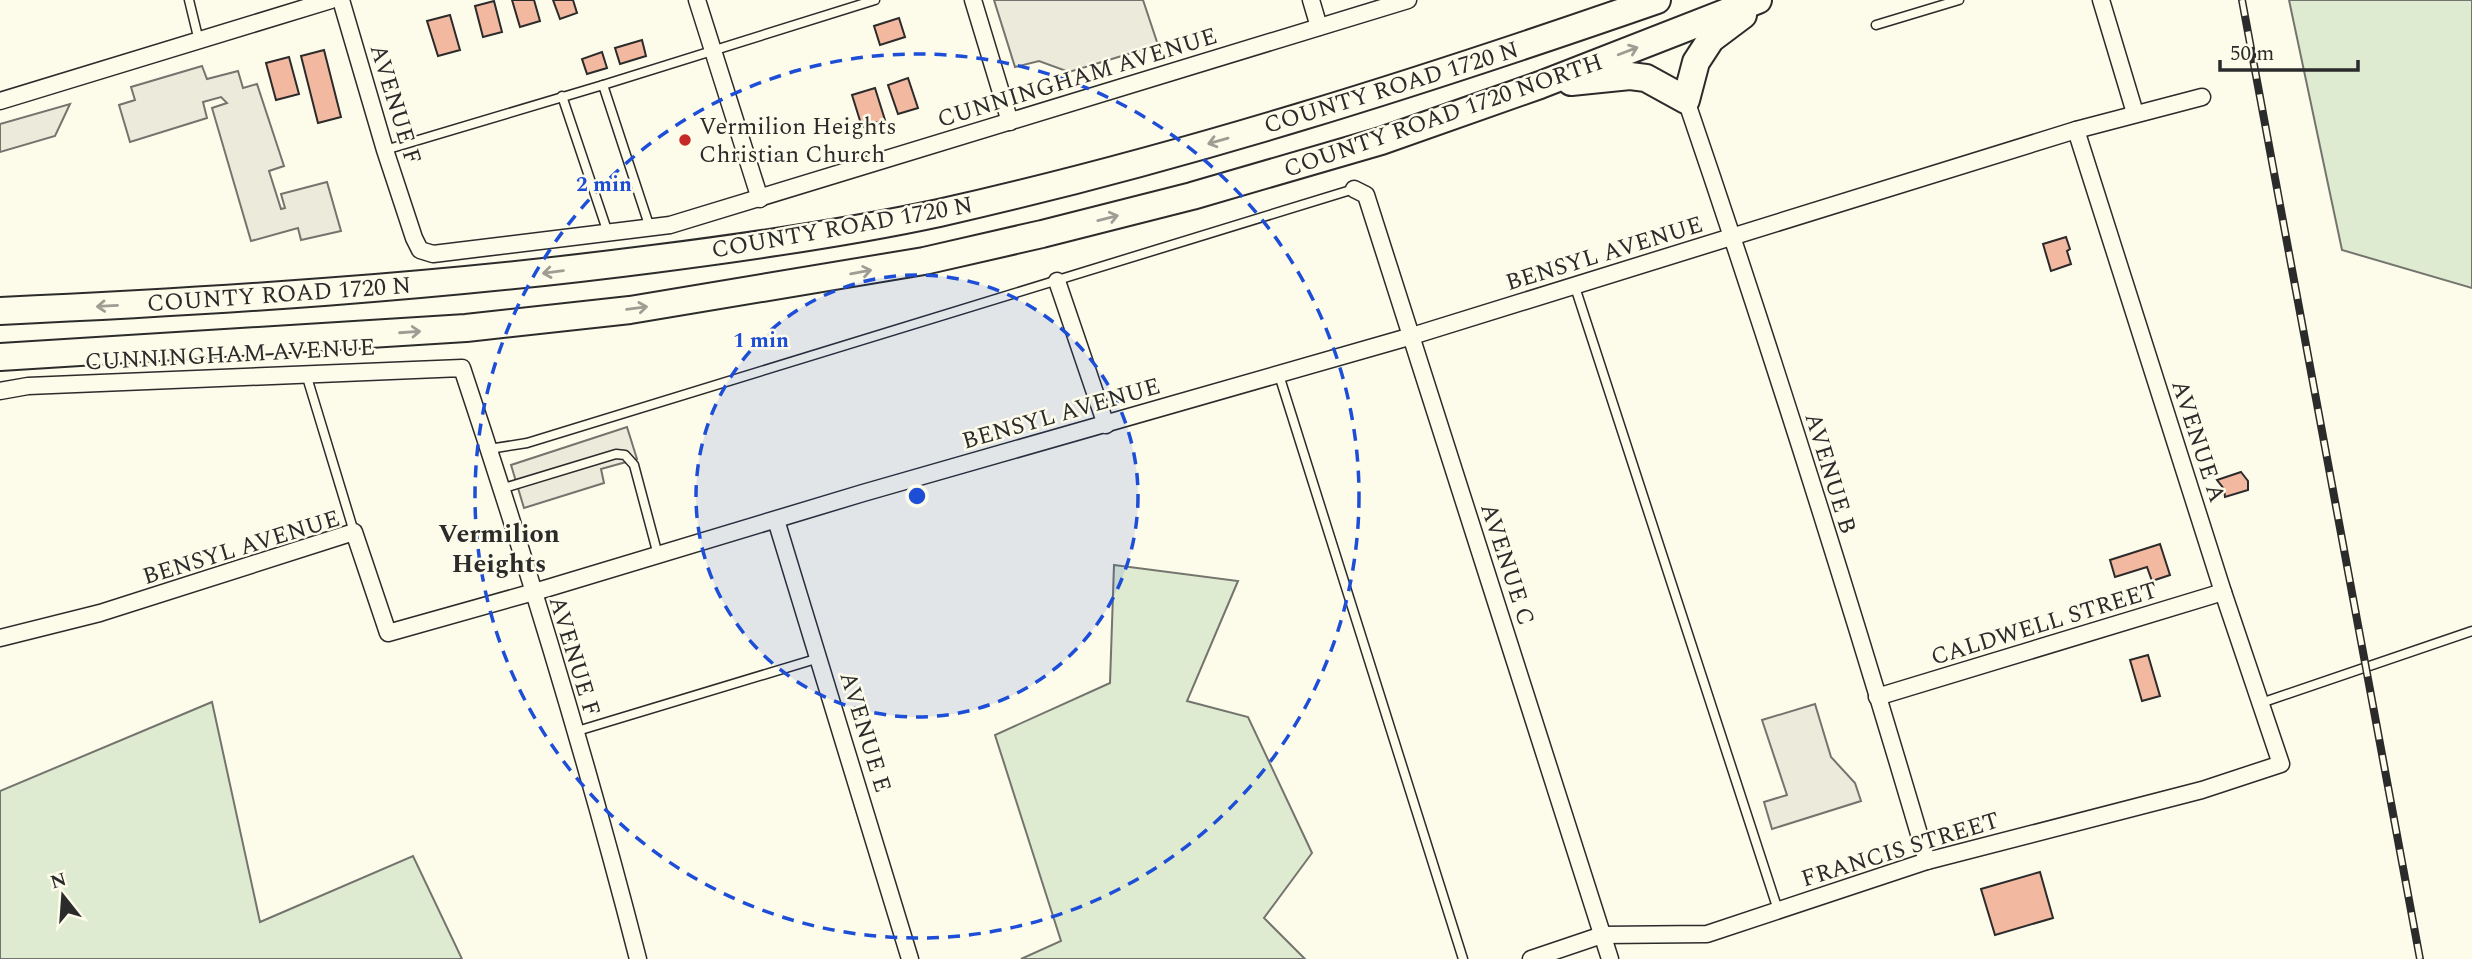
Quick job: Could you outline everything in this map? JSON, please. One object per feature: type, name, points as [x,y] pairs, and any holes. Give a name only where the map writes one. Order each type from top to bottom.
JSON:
[{"type":"main road","points":[[1563,33],[1624,0]]},
{"type":"main road","name":"COUNTY ROAD 1720 N","points":[[0,311],[329,293],[531,275],[738,248],[936,214],[1163,157],[1406,86],[1657,0]]},
{"type":"main road","name":"COUNTY ROAD 1720 NORTH","points":[[1042,234],[1192,196],[1381,141],[1540,85],[1758,0]]},
{"type":"main road","points":[[1540,85],[1630,76],[1646,78],[1686,100],[1696,62],[1711,39],[1765,0]]},
{"type":"main road","name":"COUNTY ROAD 1720 N","points":[[0,357],[466,328],[630,310],[924,261],[1042,234]]},
{"type":"street","points":[[0,101],[331,0]]},
{"type":"street","name":"AVENUE F","points":[[341,0],[385,150],[420,250],[433,254],[650,228],[670,225],[760,199]]},
{"type":"street","points":[[697,0],[760,199]]},
{"type":"street","points":[[973,0],[1010,122]]},
{"type":"street","points":[[1311,0],[1319,27]]},
{"type":"street","name":"CUNNINGHAM AVENUE","points":[[760,199],[1408,0]]},
{"type":"street","points":[[2101,0],[2135,113]]},
{"type":"street","name":"BENSYL AVENUE","points":[[0,638],[100,613],[354,532],[388,633],[1412,336],[2076,130],[2202,97]]},
{"type":"street","name":"AVENUE B","points":[[1686,100],[1733,236],[1927,861]]},
{"type":"street","name":"AVENUE A","points":[[2076,130],[2223,592],[2281,764]]},
{"type":"street","name":"AVENUE C","points":[[1354,189],[1366,195],[1610,959]]},
{"type":"street","points":[[1057,281],[1106,425]]},
{"type":"street","name":"AVENUE F","points":[[462,368],[574,732],[638,959]]},
{"type":"street","name":"CUNNINGHAM AVENUE","points":[[0,390],[28,386],[462,368]]},
{"type":"street","name":"AVENUE E","points":[[776,520],[909,959]]},
{"type":"street","name":"CALDWELL STREET","points":[[1877,697],[2223,592]]},
{"type":"street","name":"FRANCIS STREET","points":[[1531,959],[1602,935],[1707,934],[1927,861],[2202,790],[2281,764]]},
{"type":"lane","points":[[189,0],[199,41]]},
{"type":"lane","points":[[385,150],[875,0]]},
{"type":"lane","points":[[1876,25],[1959,0]]},
{"type":"lane","points":[[603,85],[650,228]]},
{"type":"lane","points":[[562,96],[608,233]]},
{"type":"lane","points":[[489,449],[527,443],[1354,189]]},
{"type":"lane","points":[[1575,287],[1778,910]]},
{"type":"lane","points":[[306,373],[354,532]]},
{"type":"lane","points":[[1279,375],[1463,959]]},
{"type":"lane","points":[[501,489],[616,454],[625,455],[631,458],[634,465],[658,555]]},
{"type":"lane","points":[[2261,704],[2472,631]]},
{"type":"lane","points":[[574,732],[819,658]]},
{"type":"green space","points":[[2289,0],[2472,0],[2472,288],[2342,250]]},
{"type":"green space","points":[[1114,565],[1238,581],[1187,701],[1248,717],[1312,853],[1264,918],[1305,959],[1021,959],[1061,941],[995,735],[1110,683]]},
{"type":"green space","points":[[212,702],[260,922],[413,856],[462,959],[0,959],[0,791]]},
{"type":"shaded area","points":[[994,0],[1143,0],[1158,45],[1069,72],[1039,61],[1015,67]]},
{"type":"shaded area","points":[[202,66],[207,79],[238,71],[243,88],[257,84],[284,166],[269,171],[281,209],[285,208],[281,194],[327,182],[341,231],[301,240],[298,228],[251,241],[212,108],[227,103],[221,97],[203,102],[207,118],[130,142],[119,105],[135,100],[131,87]]},
{"type":"shaded area","points":[[70,104],[55,136],[0,152],[0,124]]},
{"type":"shaded area","points":[[627,427],[637,459],[601,469],[604,483],[524,508],[511,465]]},
{"type":"shaded area","points":[[1815,704],[1831,757],[1855,783],[1861,801],[1772,829],[1764,802],[1787,795],[1762,720]]},
{"type":"building","points":[[512,0],[534,0],[540,21],[520,27]]},
{"type":"building","points":[[553,0],[573,0],[577,13],[560,19]]},
{"type":"building","points":[[494,1],[502,32],[483,37],[475,6]]},
{"type":"building","points":[[450,15],[460,50],[438,56],[427,21]]},
{"type":"building","points":[[899,18],[905,37],[880,45],[874,26]]},
{"type":"building","points":[[642,40],[646,56],[620,64],[615,48]]},
{"type":"building","points":[[324,50],[341,117],[318,123],[301,56]]},
{"type":"building","points":[[602,52],[607,68],[587,74],[582,59]]},
{"type":"building","points":[[289,57],[299,94],[276,100],[266,63]]},
{"type":"building","points":[[908,78],[918,108],[898,114],[888,85]]},
{"type":"building","points":[[875,88],[885,120],[862,127],[852,95]]},
{"type":"building","points":[[2066,237],[2071,264],[2051,271],[2043,244]]},
{"type":"building","points":[[2241,472],[2248,481],[2248,490],[2225,497],[2224,489],[2217,480]]},
{"type":"building","points":[[2160,544],[2170,575],[2152,581],[2147,567],[2115,577],[2110,560]]},
{"type":"building","points":[[2148,655],[2160,696],[2142,701],[2130,660]]},
{"type":"building","points":[[2040,872],[2053,918],[1995,935],[1981,889]]},
{"type":"railway","points":[[2242,0],[2420,959]]},
{"type":"place","name":"Vermilion Heights Christian Church","points":[[685,140]]},
{"type":"district","name":"Vermilion Heights","points":[[499,548]]}]
